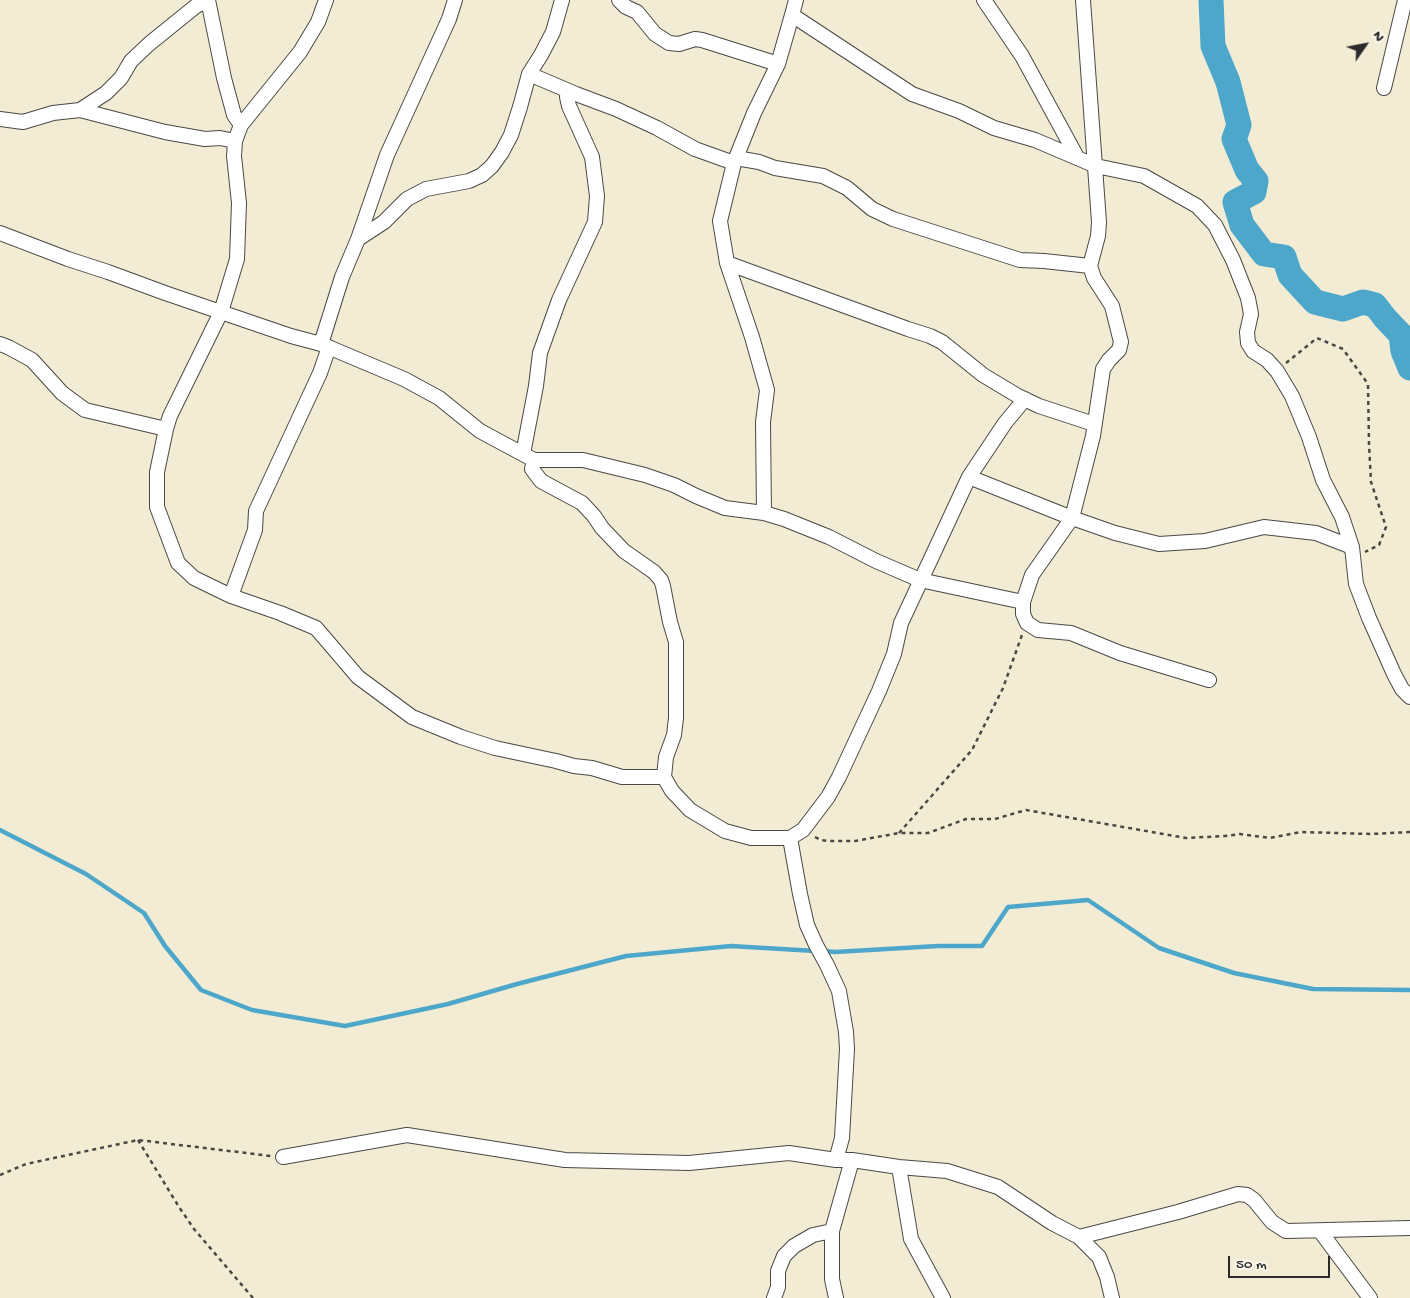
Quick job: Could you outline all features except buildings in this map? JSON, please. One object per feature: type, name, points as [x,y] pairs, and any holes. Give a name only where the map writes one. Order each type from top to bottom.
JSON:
[{"type":"street","points":[[326,0],[318,22],[300,52],[241,125],[235,141],[234,156],[239,204],[237,259],[221,312],[170,416],[157,472],[157,507],[178,563],[194,578],[231,596],[316,628],[358,677],[412,717],[461,737],[495,748],[622,776],[664,776]]},
{"type":"street","points":[[231,596],[255,530],[256,511],[320,373],[342,277],[358,239],[387,155],[449,19],[455,0]]},
{"type":"street","points":[[358,239],[384,222],[407,199],[426,188],[469,181],[482,175],[492,166],[511,134],[529,74],[542,55],[552,32],[562,0]]},
{"type":"street","points":[[619,0],[626,7],[636,12],[655,34],[670,43],[679,44],[695,39],[702,40],[778,64]]},
{"type":"street","points":[[764,512],[763,422],[767,390],[752,337],[727,263],[720,220],[735,160],[754,113],[778,64],[796,0]]},
{"type":"street","points":[[984,0],[1022,56],[1077,157]]},
{"type":"street","points":[[1083,0],[1099,222],[1098,236],[1090,266],[1094,278],[1112,306],[1122,342],[1119,350],[1103,369],[1093,436],[1072,518],[1032,575],[1023,602],[1023,614],[1027,624],[1038,630],[1071,633],[1120,653],[1209,680]]},
{"type":"street","points":[[1384,88],[1405,0]]},
{"type":"street","points":[[80,110],[106,93],[121,78],[131,61],[149,44],[196,6],[208,1],[224,78],[234,115],[241,125]]},
{"type":"street","points":[[792,15],[912,94],[959,111],[994,128],[1035,140],[1096,166],[1144,176],[1197,206],[1215,225],[1248,298],[1251,314],[1247,332],[1248,343],[1253,351],[1267,360],[1277,371],[1292,396],[1323,480],[1342,517],[1352,547],[1356,584],[1369,618],[1398,682],[1410,697]]},
{"type":"street","points":[[529,74],[616,109],[657,128],[695,149],[735,160],[759,162],[775,168],[823,176],[847,188],[872,209],[893,219],[1020,260],[1090,266]]},
{"type":"street","points":[[569,91],[567,97],[569,106],[592,157],[597,196],[595,222],[559,300],[540,353],[529,457],[532,469],[541,481],[582,503],[624,551],[654,572],[661,580],[676,642],[676,718],[674,735],[666,757],[664,776],[672,791],[690,810],[725,831],[751,838],[790,838],[803,830],[828,797],[854,745],[894,654],[901,623],[969,477],[1005,423],[1025,399]]},
{"type":"street","points":[[0,119],[23,122],[53,113],[80,110],[165,132],[205,139],[220,138],[235,141]]},
{"type":"street","points":[[0,233],[68,259],[221,312],[291,336],[325,345],[404,379],[439,398],[480,431],[529,457],[583,460],[645,475],[674,484],[725,508],[764,512],[828,537],[920,580],[1023,602]]},
{"type":"street","points":[[727,263],[930,336],[942,342],[982,375],[1025,399],[1039,406],[1094,424]]},
{"type":"street","points":[[0,344],[32,360],[62,393],[86,410],[166,429]]},
{"type":"street","points":[[969,477],[1072,518],[1115,533],[1159,544],[1205,541],[1264,527],[1316,533],[1352,547]]},
{"type":"street","points":[[790,838],[807,925],[839,991],[846,1032],[847,1049],[842,1138],[836,1160]]},
{"type":"street","points":[[283,1157],[408,1135],[565,1160],[689,1162],[789,1153],[836,1160],[852,1160],[899,1167],[947,1171],[998,1187],[1052,1223],[1079,1237],[1099,1257],[1107,1277],[1112,1298]]},
{"type":"street","points":[[836,1298],[832,1279],[832,1230],[852,1160]]},
{"type":"street","points":[[899,1167],[911,1239],[943,1298]]},
{"type":"street","points":[[1079,1237],[1178,1212],[1238,1194],[1246,1195],[1254,1200],[1272,1222],[1286,1231],[1410,1228]]},
{"type":"street","points":[[774,1298],[778,1287],[778,1271],[784,1256],[794,1246],[813,1235],[832,1230]]},
{"type":"street","points":[[1320,1231],[1370,1298]]},
{"type":"path","points":[[1277,371],[1317,338],[1343,349],[1368,384],[1371,482],[1386,527],[1380,545],[1361,554],[1352,547]]},
{"type":"path","points":[[898,833],[972,750],[1003,688],[1027,624]]},
{"type":"path","points":[[803,830],[821,840],[855,841],[898,833],[928,833],[966,819],[995,819],[1026,810],[1186,838],[1240,834],[1270,838],[1301,832],[1371,834],[1410,832]]},
{"type":"path","points":[[0,1175],[26,1164],[138,1140],[283,1157]]},
{"type":"path","points":[[138,1140],[194,1230],[253,1298]]},
{"type":"waterway","points":[[1211,0],[1213,46],[1228,82],[1239,125],[1234,139],[1247,170],[1256,181],[1254,192],[1235,202],[1242,225],[1264,254],[1284,257],[1290,275],[1315,302],[1343,309],[1363,302],[1375,305],[1401,335],[1403,351],[1410,368]]},
{"type":"waterway","points":[[0,830],[86,874],[144,913],[165,946],[201,990],[252,1010],[345,1026],[448,1004],[626,956],[731,946],[815,951]]},
{"type":"waterway","points":[[823,951],[982,946],[1008,907],[1088,900],[1159,948],[1234,973],[1313,989],[1410,990]]}]
